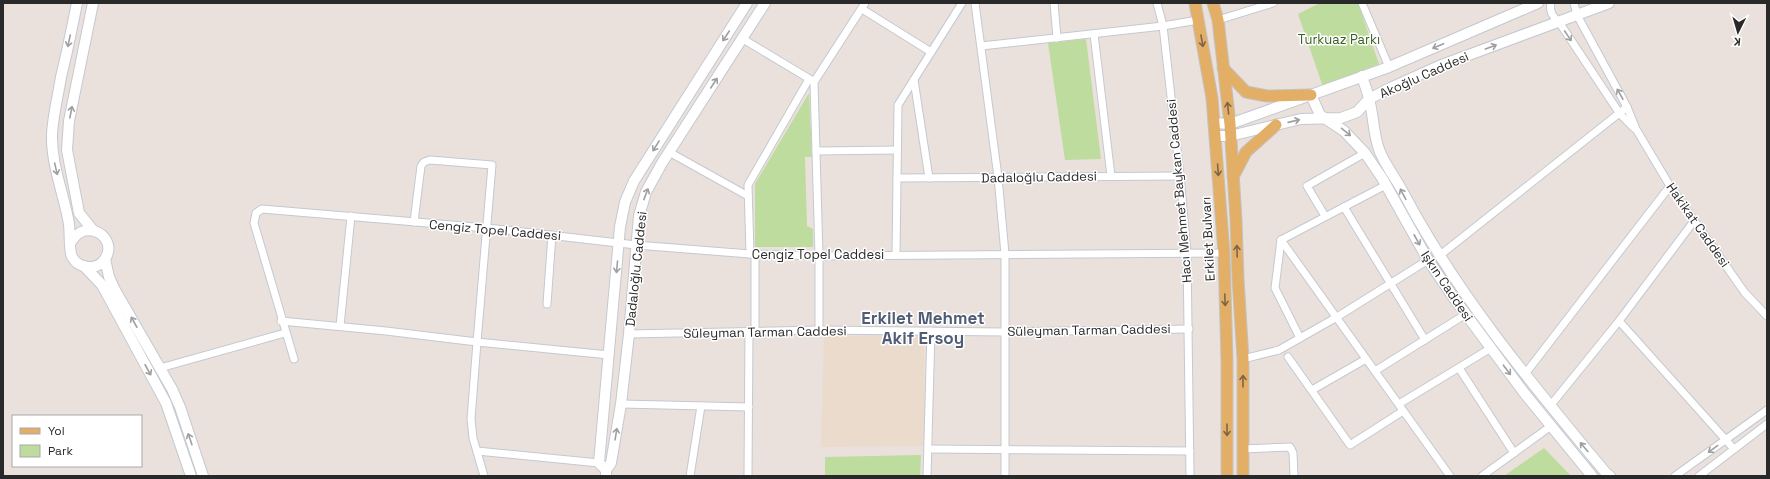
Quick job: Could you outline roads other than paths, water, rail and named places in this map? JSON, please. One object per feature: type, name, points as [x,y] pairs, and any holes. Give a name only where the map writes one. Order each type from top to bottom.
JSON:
[{"type":"main road","name":"Erkilet Bulvarı","points":[[1195,3],[1212,98],[1224,253],[1227,361],[1226,476]]},
{"type":"main road","points":[[1213,3],[1218,20],[1230,124],[1244,359],[1243,476]]},
{"type":"main road","points":[[1223,68],[1246,92],[1267,96],[1311,96]]},
{"type":"main road","points":[[1233,177],[1246,152],[1276,125]]},
{"type":"street","points":[[77,3],[56,105],[52,134],[54,157],[68,222],[71,255],[74,260],[84,266],[102,285],[166,403],[191,476]]},
{"type":"street","points":[[93,3],[69,121],[66,150],[80,213],[92,230],[104,236],[107,242],[108,248],[105,259],[109,277],[180,407],[203,476]]},
{"type":"street","name":"Dadaloğlu Caddesi","points":[[603,470],[610,355],[623,210],[634,181],[747,3]]},
{"type":"street","name":"Dadaloğlu Caddesi","points":[[603,470],[611,463],[621,404],[629,334],[639,216],[646,192],[669,152],[765,3]]},
{"type":"street","points":[[896,255],[898,105],[962,3]]},
{"type":"street","points":[[975,3],[998,177],[1005,254],[1005,476]]},
{"type":"street","points":[[1054,3],[1058,38]]},
{"type":"street","name":"Hacı Mehmet Baykan Caddesi","points":[[1157,3],[1163,26],[1188,253],[1190,476]]},
{"type":"street","points":[[1218,20],[1273,3]]},
{"type":"street","points":[[1362,3],[1389,67]]},
{"type":"street","name":"Akoğlu Caddesi","points":[[1214,123],[1230,124],[1289,101],[1311,96],[1389,67],[1538,3]]},
{"type":"street","name":"Hakikat Caddesi","points":[[1551,3],[1550,8],[1553,17],[1559,22],[1620,114],[1636,129]]},
{"type":"street","name":"Hakikat Caddesi","points":[[1574,3],[1577,16],[1627,107],[1636,129],[1670,186],[1745,293],[1767,316]]},
{"type":"street","name":"Akoğlu Caddesi","points":[[1215,136],[1230,136],[1301,119],[1341,118],[1357,112],[1370,99],[1390,88],[1439,66],[1609,3]]},
{"type":"street","points":[[748,476],[752,332],[752,254],[748,185],[812,80],[864,6],[931,52]]},
{"type":"street","points":[[981,46],[1163,26],[1198,20]]},
{"type":"street","points":[[1094,34],[1112,176]]},
{"type":"street","points":[[743,39],[812,80]]},
{"type":"street","name":"Işkın Caddesi","points":[[1362,76],[1370,99],[1374,132],[1381,154],[1439,256],[1482,319],[1550,406],[1610,476]]},
{"type":"street","points":[[812,80],[819,256],[819,330]]},
{"type":"street","points":[[914,80],[929,178]]},
{"type":"street","name":"Işkın Caddesi","points":[[1311,96],[1317,111],[1324,119],[1344,131],[1365,153],[1386,185],[1428,260],[1491,348],[1551,426],[1592,476]]},
{"type":"street","points":[[1439,256],[1627,107]]},
{"type":"street","points":[[816,151],[897,150]]},
{"type":"street","points":[[669,152],[748,196]]},
{"type":"street","points":[[1325,216],[1307,186],[1365,153]]},
{"type":"street","points":[[414,222],[421,166],[426,160],[492,165],[471,414],[473,438],[484,476]]},
{"type":"street","name":"Dadaloğlu Caddesi","points":[[897,178],[1180,176]]},
{"type":"street","points":[[1281,240],[1386,185]]},
{"type":"street","points":[[1525,374],[1670,186]]},
{"type":"street","points":[[1344,206],[1425,340]]},
{"type":"street","name":"Cengiz Topel Caddesi","points":[[294,359],[281,321],[254,223],[256,213],[265,208],[487,228],[636,245],[752,254],[819,256],[1224,253]]},
{"type":"street","points":[[340,326],[351,216]]},
{"type":"street","points":[[1550,406],[1619,321],[1694,221]]},
{"type":"street","points":[[71,242],[80,232],[92,230]]},
{"type":"street","points":[[547,304],[552,235]]},
{"type":"street","points":[[1281,240],[1450,476]]},
{"type":"street","points":[[1281,240],[1275,288],[1300,338]]},
{"type":"street","points":[[84,266],[96,266],[105,259]]},
{"type":"street","points":[[1244,359],[1278,350],[1337,318],[1428,260]]},
{"type":"street","points":[[1375,371],[1466,314]]},
{"type":"street","points":[[281,321],[610,355]]},
{"type":"street","points":[[1619,321],[1734,449]]},
{"type":"street","name":"Süleyman Tarman Caddesi","points":[[629,334],[819,330],[1004,332],[1189,328]]},
{"type":"street","points":[[927,476],[929,449],[931,331]]},
{"type":"street","points":[[160,368],[285,334]]},
{"type":"street","points":[[1399,404],[1491,348]]},
{"type":"street","points":[[1288,357],[1350,445],[1404,411]]},
{"type":"street","points":[[1312,390],[1366,359]]},
{"type":"street","points":[[1459,368],[1514,453]]},
{"type":"street","points":[[621,404],[749,407]]},
{"type":"street","points":[[690,476],[700,406]]},
{"type":"street","points":[[1675,476],[1767,410]]},
{"type":"street","points":[[1699,476],[1767,424]]},
{"type":"street","points":[[1482,476],[1551,426]]},
{"type":"street","points":[[1243,449],[1290,447],[1294,453],[1294,476]]},
{"type":"street","points":[[929,449],[1190,451]]},
{"type":"street","points":[[477,451],[603,470]]},
{"type":"district","name":"Erkilet Mehmet Akif Ersoy","points":[[923,328]]},
{"type":"park label","name":"Turkuaz Parkı","points":[[1339,39]]}]
